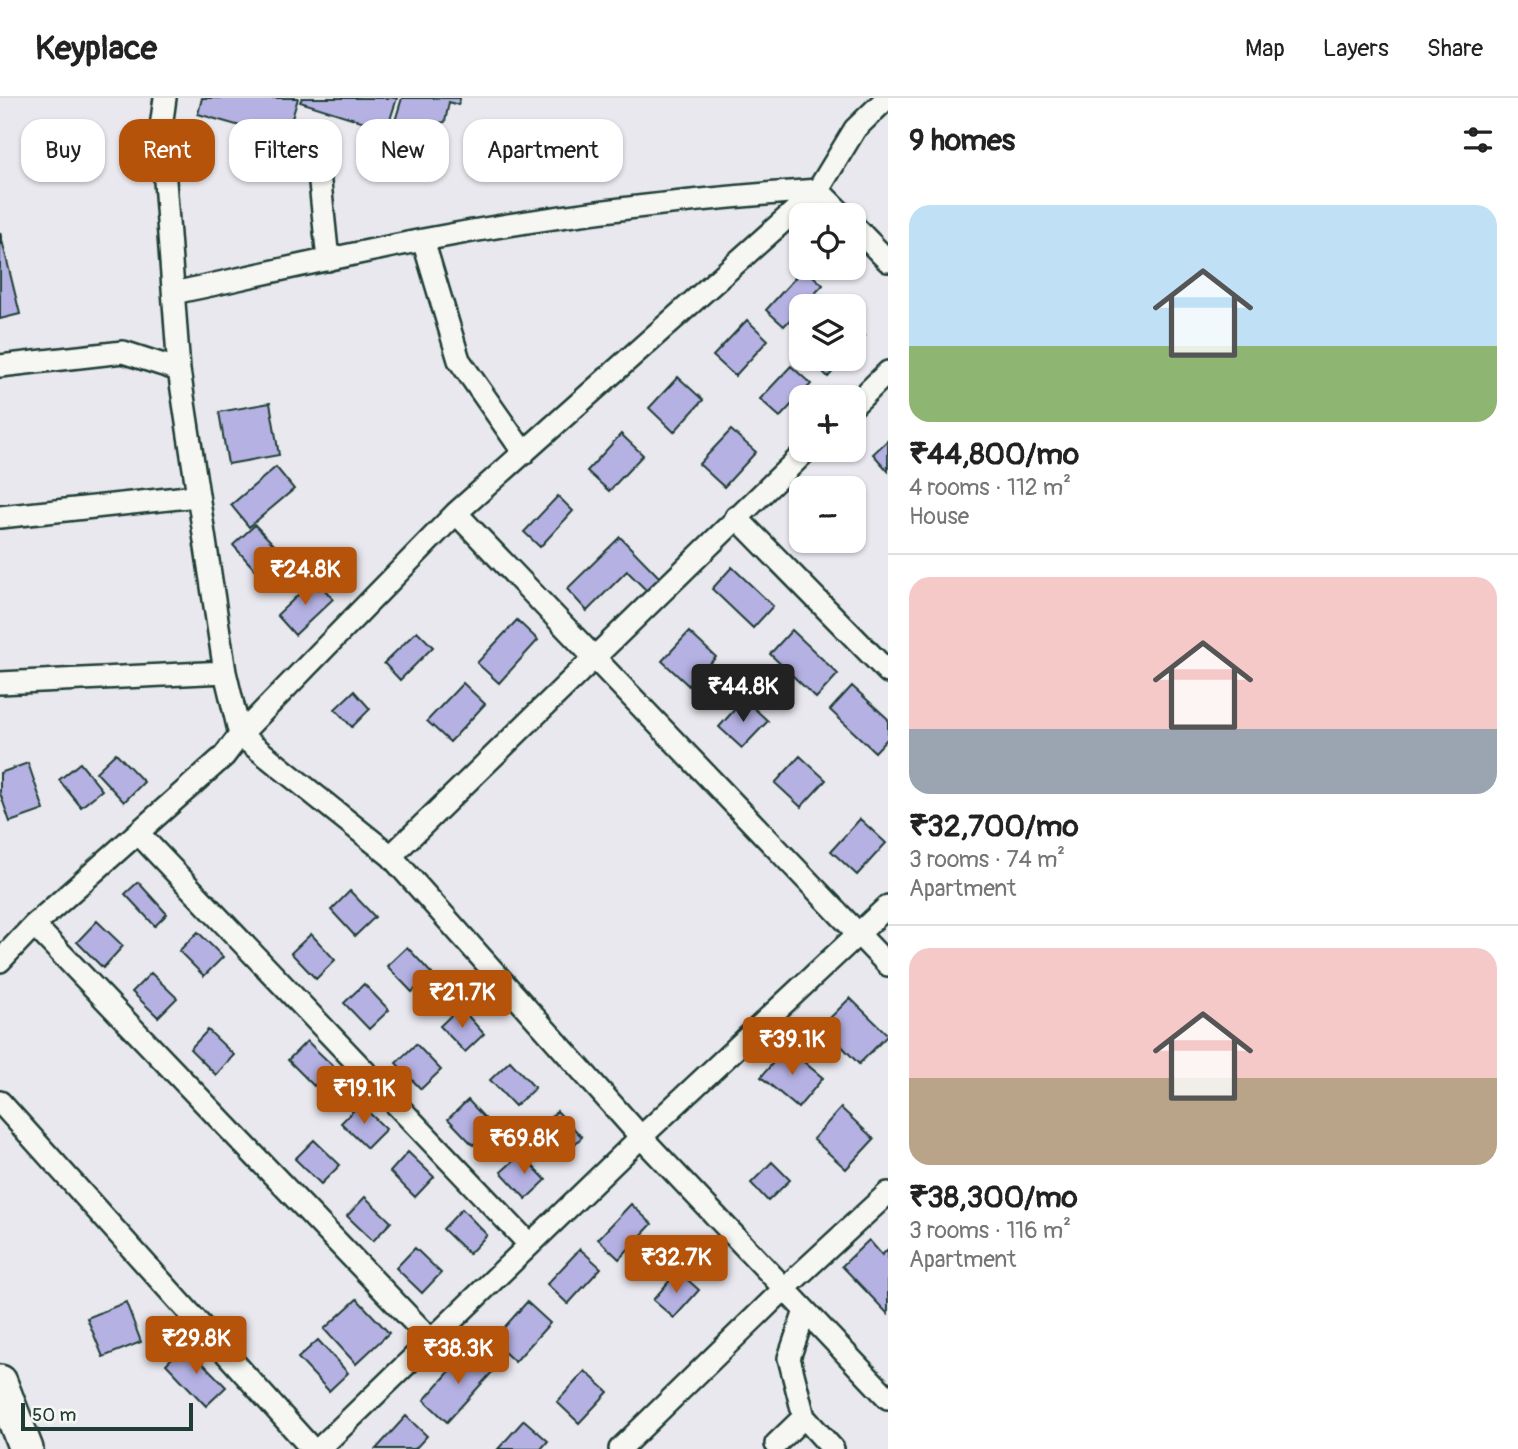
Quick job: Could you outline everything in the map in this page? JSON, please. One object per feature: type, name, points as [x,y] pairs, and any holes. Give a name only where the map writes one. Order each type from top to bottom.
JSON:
[{"type":"highway","points":[[0,1382],[26,1449]]},
{"type":"street","points":[[165,98],[161,127],[179,369],[225,672],[240,735],[391,856],[641,1138],[888,1398]]},
{"type":"street","points":[[0,961],[34,925],[224,756],[240,735],[456,513],[818,190],[855,129],[887,98]]},
{"type":"street","points":[[320,182],[328,260]]},
{"type":"street","points":[[174,293],[423,240],[564,216],[754,194],[818,190],[831,203]]},
{"type":"street","points":[[866,238],[888,261]]},
{"type":"street","points":[[423,240],[460,360],[524,453]]},
{"type":"street","points":[[0,366],[123,352],[179,369]]},
{"type":"street","points":[[866,393],[888,372]]},
{"type":"street","points":[[391,856],[794,462]]},
{"type":"street","points":[[0,517],[197,496]]},
{"type":"street","points":[[456,513],[888,965]]},
{"type":"street","points":[[736,517],[888,672]]},
{"type":"street","points":[[0,683],[225,672]]},
{"type":"street","points":[[138,833],[529,1244]]},
{"type":"street","points":[[319,1449],[529,1244],[888,906]]},
{"type":"street","points":[[34,925],[431,1340]]},
{"type":"street","points":[[0,1102],[312,1449]]},
{"type":"street","points":[[620,1449],[784,1289],[888,1193]]},
{"type":"street","points":[[805,1311],[789,1358],[804,1417],[833,1449]]},
{"type":"street","points":[[776,1444],[804,1417]]},
{"type":"building","points":[[202,98],[298,98],[292,119],[229,119],[229,123],[198,114]]},
{"type":"building","points":[[302,98],[397,98],[390,119],[356,119],[300,102]]},
{"type":"building","points":[[402,98],[460,98],[458,105],[449,102],[446,119],[396,119]]},
{"type":"building","points":[[0,232],[20,314],[0,319]]},
{"type":"building","points":[[793,280],[817,280],[823,285],[814,294],[789,294],[789,321],[784,326],[766,310]]},
{"type":"building","points":[[747,320],[768,340],[735,376],[713,356]]},
{"type":"building","points":[[789,368],[789,371],[797,371],[811,384],[789,385],[789,407],[780,417],[760,399]]},
{"type":"building","points":[[822,371],[833,371],[828,377]]},
{"type":"building","points":[[678,377],[703,400],[674,432],[649,408]]},
{"type":"building","points":[[270,403],[279,455],[228,464],[219,412]]},
{"type":"building","points":[[731,430],[756,452],[724,487],[699,464]]},
{"type":"building","points":[[621,434],[643,455],[609,491],[587,471]]},
{"type":"building","points":[[888,440],[888,471],[873,454]]},
{"type":"building","points":[[276,467],[294,489],[249,527],[231,505]]},
{"type":"building","points":[[558,496],[573,511],[540,547],[524,532]]},
{"type":"building","points":[[255,525],[279,550],[256,571],[233,545]]},
{"type":"building","points":[[620,537],[660,578],[647,591],[627,571],[587,611],[567,589]]},
{"type":"building","points":[[732,567],[773,606],[753,628],[712,589]]},
{"type":"building","points":[[315,579],[333,599],[295,635],[277,615]]},
{"type":"building","points":[[517,620],[538,640],[499,683],[477,663]]},
{"type":"building","points":[[792,630],[838,674],[816,698],[770,654]]},
{"type":"building","points":[[417,631],[433,647],[400,680],[384,663]]},
{"type":"building","points":[[689,632],[716,657],[689,686],[662,661]]},
{"type":"building","points":[[463,683],[485,704],[450,742],[427,721]]},
{"type":"building","points":[[852,686],[888,719],[888,738],[875,752],[830,710]]},
{"type":"building","points":[[354,691],[370,709],[352,727],[335,709]]},
{"type":"building","points":[[744,699],[768,721],[742,748],[719,727]]},
{"type":"building","points":[[116,753],[144,782],[124,802],[96,772]]},
{"type":"building","points":[[800,756],[826,780],[801,807],[775,783]]},
{"type":"building","points":[[28,763],[44,810],[10,822],[0,793],[0,773]]},
{"type":"building","points":[[80,763],[102,790],[81,807],[59,780]]},
{"type":"building","points":[[860,819],[886,843],[857,875],[831,851]]},
{"type":"building","points":[[138,882],[167,914],[155,926],[125,894]]},
{"type":"building","points":[[350,891],[375,917],[355,936],[331,910]]},
{"type":"building","points":[[97,921],[123,946],[103,968],[77,942]]},
{"type":"building","points":[[198,932],[223,957],[204,976],[179,951]]},
{"type":"building","points":[[311,934],[335,960],[316,979],[291,953]]},
{"type":"building","points":[[407,947],[432,974],[412,992],[387,966]]},
{"type":"building","points":[[151,973],[177,998],[158,1017],[132,992]]},
{"type":"building","points":[[364,984],[389,1010],[369,1029],[344,1003]]},
{"type":"building","points":[[850,998],[888,1035],[859,1064],[822,1026]]},
{"type":"building","points":[[460,1007],[484,1034],[465,1052],[440,1026]]},
{"type":"building","points":[[208,1030],[234,1055],[216,1075],[190,1049]]},
{"type":"building","points":[[307,1041],[333,1066],[314,1086],[288,1060]]},
{"type":"building","points":[[416,1044],[441,1070],[421,1089],[396,1063]]},
{"type":"building","points":[[786,1047],[823,1078],[798,1108],[761,1077]]},
{"type":"building","points":[[510,1061],[535,1088],[515,1106],[490,1080]]},
{"type":"building","points":[[468,1100],[493,1127],[473,1145],[448,1119]]},
{"type":"building","points":[[360,1104],[386,1129],[367,1148],[341,1123]]},
{"type":"building","points":[[841,1108],[874,1139],[846,1169],[813,1139]]},
{"type":"building","points":[[557,1111],[582,1137],[562,1156],[537,1130]]},
{"type":"building","points":[[314,1140],[340,1165],[321,1184],[295,1159]]},
{"type":"building","points":[[408,1152],[434,1177],[415,1197],[390,1172]]},
{"type":"building","points":[[521,1154],[546,1180],[526,1199],[501,1172]]},
{"type":"building","points":[[772,1162],[790,1180],[768,1201],[751,1183]]},
{"type":"building","points":[[365,1197],[391,1222],[373,1241],[347,1216]]},
{"type":"building","points":[[631,1204],[652,1224],[619,1259],[598,1239]]},
{"type":"building","points":[[462,1209],[487,1235],[469,1254],[443,1229]]},
{"type":"building","points":[[869,1240],[882,1255],[888,1249],[888,1314],[842,1266]]},
{"type":"building","points":[[415,1248],[441,1273],[422,1293],[396,1268]]},
{"type":"building","points":[[580,1249],[601,1268],[568,1304],[547,1284]]},
{"type":"building","points":[[678,1271],[699,1290],[674,1318],[653,1300]]},
{"type":"building","points":[[357,1299],[389,1333],[356,1364],[324,1329]]},
{"type":"building","points":[[126,1302],[141,1342],[103,1357],[87,1318]]},
{"type":"building","points":[[527,1302],[550,1323],[515,1362],[492,1341]]},
{"type":"building","points":[[318,1340],[348,1373],[329,1391],[298,1358]]},
{"type":"building","points":[[185,1345],[226,1387],[206,1406],[166,1364]]},
{"type":"building","points":[[469,1350],[493,1371],[447,1422],[424,1400]]},
{"type":"building","points":[[585,1371],[608,1392],[579,1423],[557,1402]]},
{"type":"building","points":[[406,1416],[427,1436],[415,1449],[376,1449]]},
{"type":"building","points":[[524,1420],[548,1441],[541,1449],[498,1449]]}]
